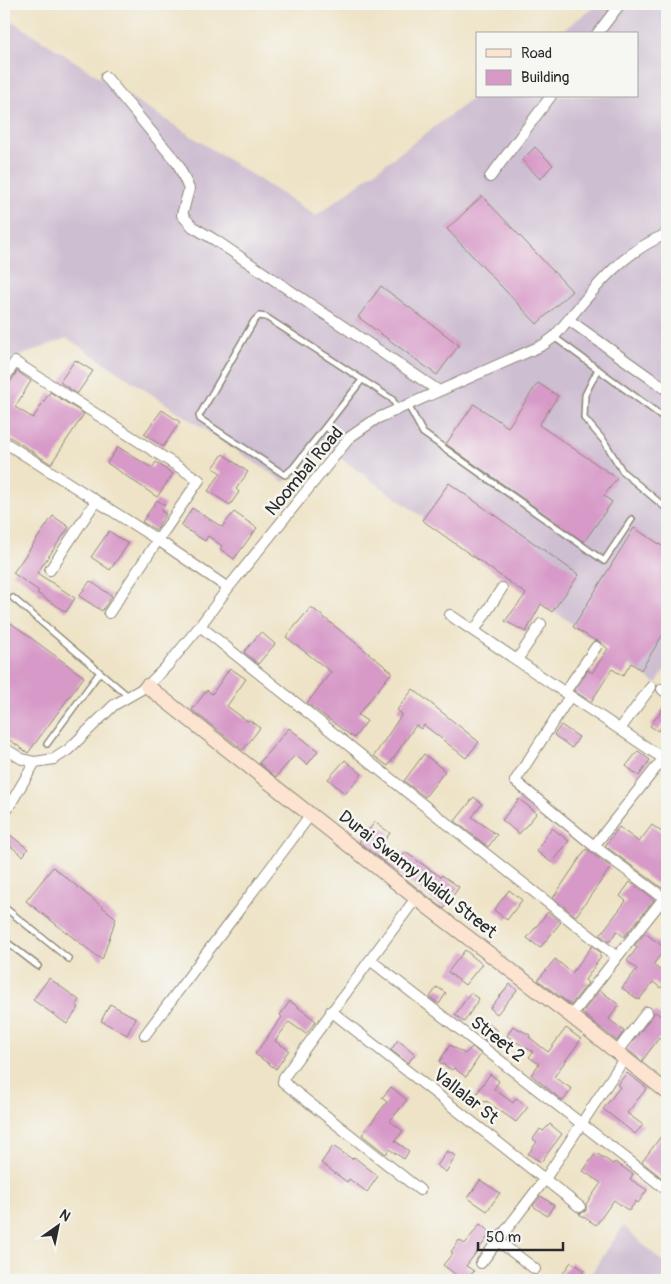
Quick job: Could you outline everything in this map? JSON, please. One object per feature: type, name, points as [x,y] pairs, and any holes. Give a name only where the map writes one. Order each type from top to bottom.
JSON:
[{"type":"street","points":[[599,32],[620,4]]},
{"type":"street","points":[[106,77],[178,164],[189,189],[182,215],[193,227],[439,391]]},
{"type":"street","points":[[490,177],[549,98]]},
{"type":"street","name":"Noombal Road","points":[[35,762],[54,758],[68,750],[114,705],[146,686],[167,666],[350,438],[376,419],[543,345],[554,337],[615,266],[628,255],[667,234]]},
{"type":"street","points":[[569,320],[667,390]]},
{"type":"street","points":[[4,379],[15,362],[199,480],[109,613]]},
{"type":"street","points":[[4,442],[158,540],[228,588]]},
{"type":"street","points":[[50,570],[96,501]]},
{"type":"street","points":[[474,631],[502,588]]},
{"type":"street","points":[[450,615],[620,730],[666,758],[594,846]]},
{"type":"street","points":[[517,660],[541,624]]},
{"type":"street","points":[[200,626],[617,957]]},
{"type":"street","points":[[571,1016],[666,896],[594,846],[515,780],[596,647]]},
{"type":"street","name":"Durai Swamy Naidu Street","points":[[146,686],[667,1092]]},
{"type":"street","points":[[620,730],[660,690]]},
{"type":"street","points":[[4,748],[22,759],[35,762],[4,815]]},
{"type":"street","points":[[145,1035],[311,814]]},
{"type":"street","points":[[416,898],[331,1011],[284,1077],[283,1082],[420,1190]]},
{"type":"street","name":"Street 2","points":[[370,960],[667,1190]]},
{"type":"street","name":"Vallalar St","points":[[331,1011],[580,1207]]},
{"type":"street","points":[[481,1263],[544,1179],[581,1123],[647,1012]]},
{"type":"street","points":[[498,1240],[535,1269]]},
{"type":"lane","points":[[362,380],[293,468],[285,475],[200,419],[199,416],[254,321],[259,316],[266,317],[392,399],[403,407],[423,433],[604,561],[632,519]]},
{"type":"lane","points":[[554,337],[667,420]]},
{"type":"lane","points":[[598,368],[585,395],[584,418],[604,441],[622,472],[667,509]]},
{"type":"lane","points":[[326,427],[334,433]]},
{"type":"lane","points":[[293,468],[301,474]]},
{"type":"lane","points":[[13,598],[128,696]]},
{"type":"lane","points":[[46,744],[100,672]]},
{"type":"lane","points":[[4,907],[70,959]]},
{"type":"lane","points":[[4,940],[38,966]]},
{"type":"shaded area","points":[[598,4],[667,4],[667,666],[656,684],[325,447],[284,482],[67,338],[4,362],[4,16],[316,216],[476,96],[476,98],[638,98],[638,32],[561,32]]},
{"type":"shaded area","points":[[623,1226],[667,1266],[667,1280],[587,1280]]},
{"type":"building","points":[[535,147],[553,165],[540,179],[522,160]]},
{"type":"building","points":[[482,196],[572,291],[537,324],[447,229]]},
{"type":"building","points":[[381,286],[459,345],[437,375],[358,317]]},
{"type":"building","points":[[75,360],[93,371],[77,394],[60,382]]},
{"type":"building","points":[[17,371],[31,381],[15,407],[33,418],[50,392],[84,414],[51,464],[4,433],[4,387],[10,383]]},
{"type":"building","points":[[538,383],[558,396],[539,425],[617,478],[604,496],[612,502],[584,542],[446,444],[474,404],[508,427]]},
{"type":"building","points":[[162,410],[180,422],[163,447],[144,434]]},
{"type":"building","points":[[118,447],[152,468],[156,462],[173,474],[157,497],[107,463]]},
{"type":"building","points":[[223,454],[248,472],[236,489],[239,492],[230,505],[208,491],[221,473],[213,468]]},
{"type":"building","points":[[449,483],[579,575],[552,612],[541,604],[526,632],[505,621],[526,594],[422,520]]},
{"type":"building","points":[[157,500],[165,505],[161,511],[166,514],[156,530],[142,522]]},
{"type":"building","points":[[192,508],[222,527],[234,512],[257,528],[234,559],[220,549],[222,546],[208,536],[205,541],[181,526]]},
{"type":"building","points":[[53,516],[69,527],[37,573],[75,598],[66,612],[37,593],[39,591],[13,573]]},
{"type":"building","points":[[634,528],[667,549],[667,628],[641,670],[631,663],[623,676],[612,669],[591,702],[574,691],[588,670],[592,673],[608,649],[599,641],[573,627]]},
{"type":"building","points":[[109,531],[128,544],[110,570],[91,557]]},
{"type":"building","points":[[90,581],[112,596],[102,611],[79,596]]},
{"type":"building","points":[[311,607],[392,672],[358,715],[367,721],[354,738],[307,703],[331,672],[286,637]]},
{"type":"building","points":[[4,618],[84,677],[28,753],[4,736]]},
{"type":"building","points":[[261,632],[275,644],[258,664],[244,652]]},
{"type":"building","points":[[230,668],[246,679],[227,706],[260,728],[243,750],[192,710],[207,690],[212,694]]},
{"type":"building","points":[[413,689],[479,742],[466,758],[424,725],[421,729],[416,725],[388,766],[374,756],[402,714],[397,710]]},
{"type":"building","points":[[667,703],[667,718],[658,731],[650,726]]},
{"type":"building","points":[[561,725],[579,737],[572,748],[554,735]]},
{"type":"building","points":[[289,728],[318,751],[307,765],[295,755],[276,777],[259,763]]},
{"type":"building","points":[[638,751],[650,760],[639,776],[626,766]]},
{"type":"building","points":[[424,754],[445,771],[425,797],[404,781]]},
{"type":"building","points":[[345,760],[362,774],[345,794],[328,779]]},
{"type":"building","points":[[474,797],[482,804],[472,817],[497,835],[488,847],[455,821]]},
{"type":"building","points":[[519,799],[537,813],[519,834],[502,820]]},
{"type":"building","points":[[375,822],[390,833],[380,846],[399,860],[405,852],[459,887],[444,909],[359,842]]},
{"type":"building","points":[[652,825],[666,835],[663,838],[667,841],[667,856],[662,863],[667,867],[667,881],[662,888],[605,846],[619,827],[639,842]]},
{"type":"building","points":[[552,828],[569,841],[552,863],[536,851]]},
{"type":"building","points":[[8,833],[28,849],[23,856],[4,841]]},
{"type":"building","points":[[586,849],[611,867],[576,916],[553,898]]},
{"type":"building","points":[[53,867],[116,918],[102,960],[26,901]]},
{"type":"building","points":[[630,882],[654,900],[624,937],[617,931],[609,942],[600,935],[626,901],[620,896]]},
{"type":"building","points":[[509,890],[522,900],[507,920],[494,910]]},
{"type":"building","points":[[548,912],[561,922],[540,948],[527,938]]},
{"type":"building","points":[[645,933],[665,948],[653,965],[667,975],[667,980],[661,988],[653,982],[639,1000],[622,988],[637,969],[627,961],[637,948],[635,945]]},
{"type":"building","points":[[592,946],[601,953],[599,955],[601,957],[585,980],[588,983],[571,1005],[538,980],[555,959],[572,973]]},
{"type":"building","points":[[465,950],[482,964],[465,985],[448,972]]},
{"type":"building","points":[[49,978],[79,1000],[76,1005],[79,1007],[67,1024],[33,1000]]},
{"type":"building","points":[[510,984],[517,990],[497,1014],[490,1008]]},
{"type":"building","points":[[437,987],[446,993],[439,1004],[430,997]]},
{"type":"building","points":[[600,990],[619,1005],[609,1019],[624,1031],[617,1041],[582,1013]]},
{"type":"building","points":[[470,993],[479,999],[464,1022],[455,1015]]},
{"type":"building","points":[[290,1001],[316,1021],[306,1034],[289,1022],[275,1041],[289,1050],[276,1069],[255,1054],[282,1017],[280,1015]]},
{"type":"building","points":[[110,1004],[136,1018],[127,1035],[101,1021]]},
{"type":"building","points":[[655,1012],[667,1020],[667,1044],[659,1038],[642,1061],[627,1049]]},
{"type":"building","points":[[488,1024],[498,1031],[489,1043],[480,1036]]},
{"type":"building","points":[[513,1026],[530,1035],[529,1037],[548,1052],[566,1028],[581,1039],[554,1077],[572,1089],[563,1101],[531,1075],[539,1064],[529,1057],[533,1052],[507,1036]]},
{"type":"building","points":[[398,1040],[415,1054],[408,1063],[391,1050]]},
{"type":"building","points":[[450,1045],[465,1054],[472,1047],[481,1054],[466,1077],[454,1068],[452,1070],[439,1062]]},
{"type":"building","points":[[627,1073],[647,1088],[627,1113],[643,1125],[635,1134],[603,1109],[620,1087],[617,1085]]},
{"type":"building","points":[[490,1074],[499,1081],[494,1089],[513,1103],[516,1098],[528,1107],[516,1122],[486,1101],[475,1096]]},
{"type":"building","points":[[391,1087],[407,1100],[390,1121],[403,1131],[395,1141],[409,1151],[404,1159],[389,1149],[386,1154],[362,1135],[387,1102],[382,1098]]},
{"type":"building","points":[[550,1124],[562,1134],[541,1162],[528,1154],[537,1142],[533,1139],[540,1129],[543,1131]]},
{"type":"building","points":[[667,1128],[667,1182],[642,1162]]},
{"type":"building","points":[[333,1146],[352,1159],[354,1157],[378,1176],[367,1192],[349,1179],[347,1182],[321,1163]]},
{"type":"building","points":[[447,1151],[456,1156],[446,1172],[437,1166]]},
{"type":"building","points":[[596,1153],[613,1164],[615,1162],[633,1174],[630,1179],[647,1190],[638,1203],[636,1201],[629,1211],[614,1200],[596,1225],[579,1214],[586,1211],[586,1204],[601,1183],[583,1171]]},
{"type":"building","points":[[480,1180],[500,1193],[487,1211],[468,1198]]},
{"type":"building","points":[[541,1196],[554,1205],[547,1216],[533,1206]]},
{"type":"building","points":[[480,1224],[491,1233],[466,1266],[474,1271],[467,1280],[463,1280],[443,1265],[453,1253],[451,1252],[459,1240],[465,1244]]},
{"type":"building","points":[[571,1262],[584,1270],[577,1280],[558,1280]]}]
